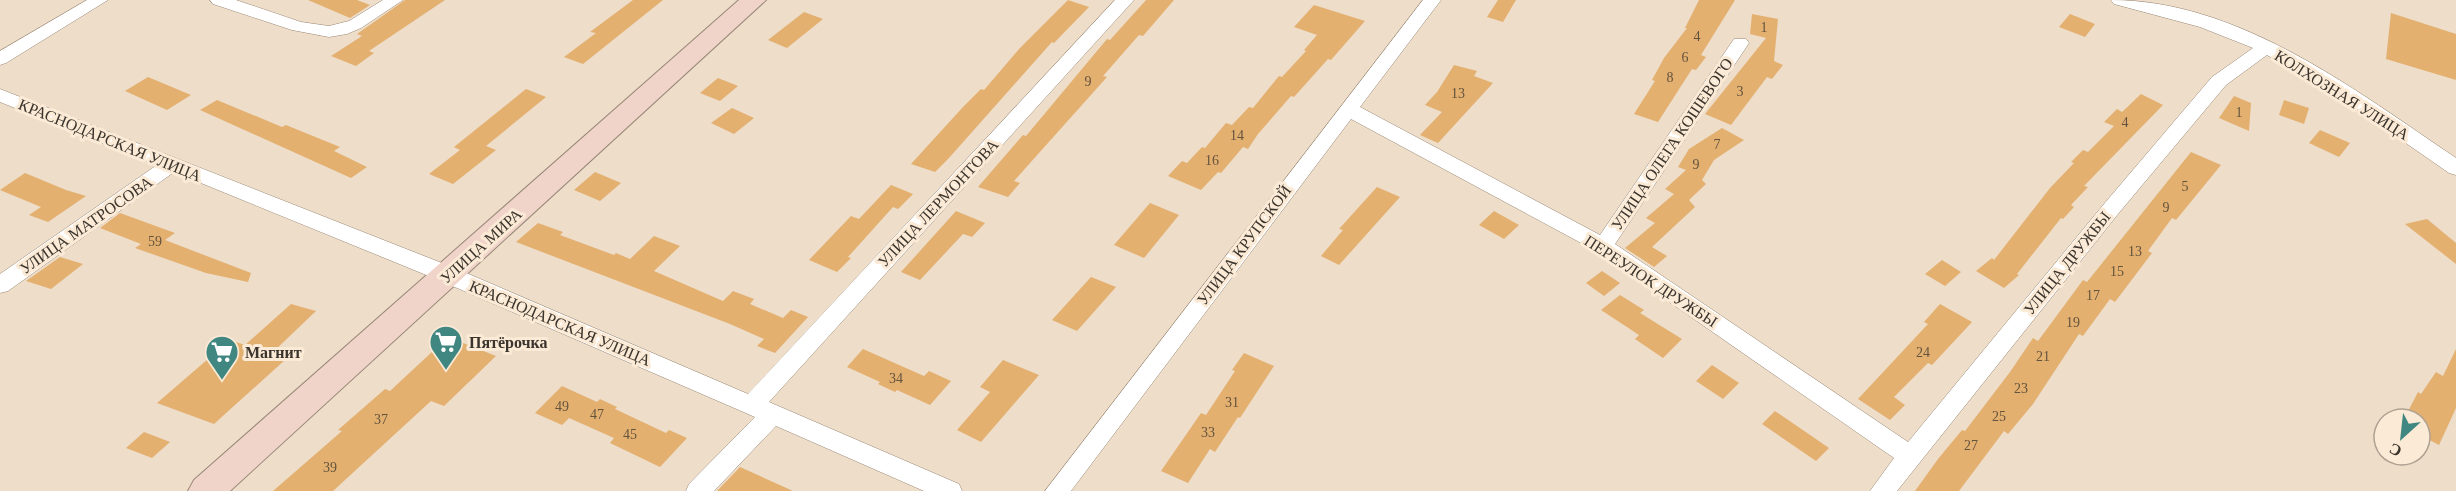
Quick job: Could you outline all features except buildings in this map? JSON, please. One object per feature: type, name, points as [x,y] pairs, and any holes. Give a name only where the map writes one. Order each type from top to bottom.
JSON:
[{"type":"main road","name":"УЛИЦА МИРА","points":[[206,491],[754,0]]},
{"type":"street","points":[[0,59],[99,0]]},
{"type":"street","points":[[219,0],[318,32],[340,30],[368,17],[394,0]]},
{"type":"street","name":"УЛИЦА ЛЕРМОНТОВА","points":[[698,491],[762,411],[1125,0]]},
{"type":"street","name":"УЛИЦА КРУПСКОЙ","points":[[1057,491],[1432,0]]},
{"type":"street","name":"КОЛХОЗНАЯ УЛИЦА","points":[[2120,0],[2176,14],[2234,33],[2265,47],[2334,85],[2456,168]]},
{"type":"street","name":"УЛИЦА ОЛЕГА КОШЕВОГО","points":[[1603,246],[1740,43]]},
{"type":"street","name":"УЛИЦА ДРУЖБЫ","points":[[1882,491],[2111,209],[2219,81],[2265,47]]},
{"type":"street","name":"КРАСНОДАРСКАЯ УЛИЦА","points":[[0,95],[449,275],[950,491]]},
{"type":"street","name":"ПЕРЕУЛОК ДРУЖБЫ","points":[[1348,110],[1603,246],[1910,456]]},
{"type":"street","name":"УЛИЦА МАТРОСОВА","points":[[0,285],[171,165]]},
{"type":"place","name":"Пятёрочка","points":[[446,371]]},
{"type":"place","name":"Магнит","points":[[222,381]]}]
